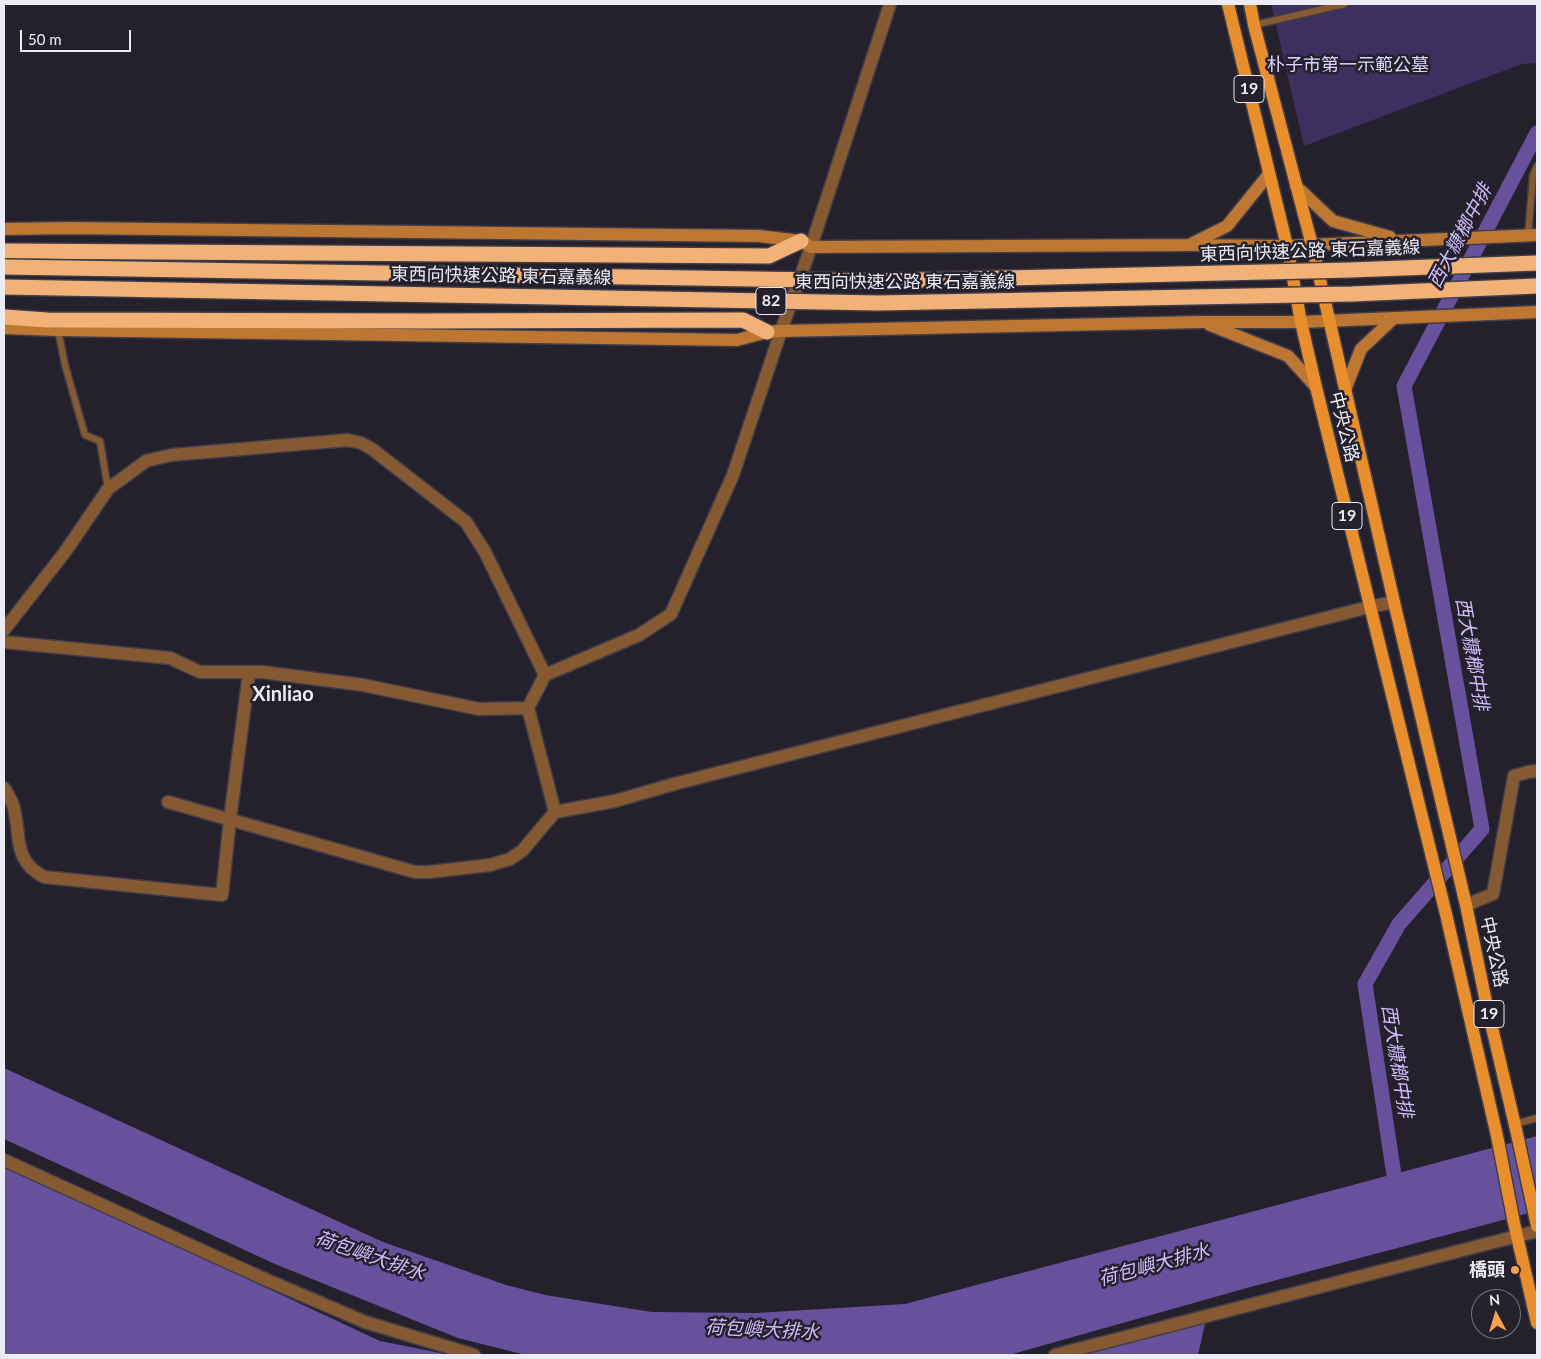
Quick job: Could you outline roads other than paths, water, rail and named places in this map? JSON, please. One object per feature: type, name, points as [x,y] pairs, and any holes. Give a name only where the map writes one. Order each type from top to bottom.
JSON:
[{"type":"highway","points":[[4,251],[769,256],[806,244]]},
{"type":"highway","name":"東西向快速公路 東石嘉義線","points":[[4,267],[879,281],[1350,270],[1537,263]]},
{"type":"highway","name":"東西向快速公路 東石嘉義線","points":[[4,287],[878,303],[1352,294],[1537,286]]},
{"type":"highway","points":[[4,317],[47,320],[743,320],[774,332]]},
{"type":"main road","name":"中央公路","points":[[1228,4],[1287,246],[1301,322],[1316,387],[1443,904],[1497,1136],[1517,1236]]},
{"type":"main road","name":"中央公路","points":[[1250,4],[1330,321],[1394,602],[1465,899],[1486,1002],[1516,1129]]},
{"type":"main road","name":"19","points":[[1516,1129],[1537,1225]]},
{"type":"main road","name":"19","points":[[1517,1236],[1537,1323]]},
{"type":"street","points":[[555,812],[528,708],[546,675],[639,635],[671,614],[734,475],[774,332],[890,4]]},
{"type":"street","points":[[1189,245],[1226,226],[1269,174]]},
{"type":"street","points":[[1296,186],[1333,221],[1362,231],[1405,241]]},
{"type":"street","points":[[4,229],[69,228],[758,236],[806,244],[1287,246],[1532,235]]},
{"type":"street","points":[[4,328],[736,340],[774,332],[1203,322],[1301,322],[1537,312]]},
{"type":"street","points":[[1345,390],[1361,349],[1398,318]]},
{"type":"street","points":[[1203,322],[1288,356],[1316,387]]},
{"type":"street","points":[[4,630],[65,552],[108,489],[146,461],[172,455],[348,440],[361,443],[372,449],[466,522],[485,552],[546,675]]},
{"type":"street","points":[[168,802],[408,870],[429,872],[490,865],[510,859],[522,851],[555,812],[615,801],[1394,602]]},
{"type":"street","points":[[4,642],[170,658],[200,672],[262,672],[363,685],[479,709],[528,708]]},
{"type":"street","points":[[4,788],[13,805],[19,850],[32,870],[44,877],[222,895],[249,673]]},
{"type":"street","points":[[1465,899],[1493,894],[1514,776],[1537,771]]},
{"type":"street","points":[[4,1160],[252,1274],[366,1322],[474,1355]]},
{"type":"street","points":[[1055,1355],[1517,1236],[1537,1225]]},
{"type":"lane","points":[[1254,25],[1346,4]]},
{"type":"lane","points":[[1532,235],[1533,175],[1537,166]]},
{"type":"lane","points":[[58,330],[65,365],[85,435],[100,441],[108,489]]},
{"type":"lane","points":[[1516,1129],[1537,1118]]},
{"type":"water","name":"荷包嶼大排水","points":[[4,1068],[383,1242],[506,1285],[545,1295],[652,1312],[756,1313],[905,1304],[1537,1136],[1537,1211],[1254,1286],[1009,1355],[526,1355],[458,1338],[275,1264],[4,1139]]},
{"type":"water","points":[[4,1165],[380,1341],[450,1355],[4,1355]]},
{"type":"water","points":[[1206,1319],[1198,1355],[1064,1355]]},
{"type":"waterway","name":"西大糠榔中排","points":[[1394,1175],[1365,984],[1399,924],[1482,829],[1404,386],[1537,133]]},
{"type":"place","name":"橋頭","points":[[1515,1270]]},
{"type":"district","name":"Xinliao","points":[[283,695]]},
{"type":"park label","name":"朴子市第一示範公墓","points":[[1348,65]]}]
